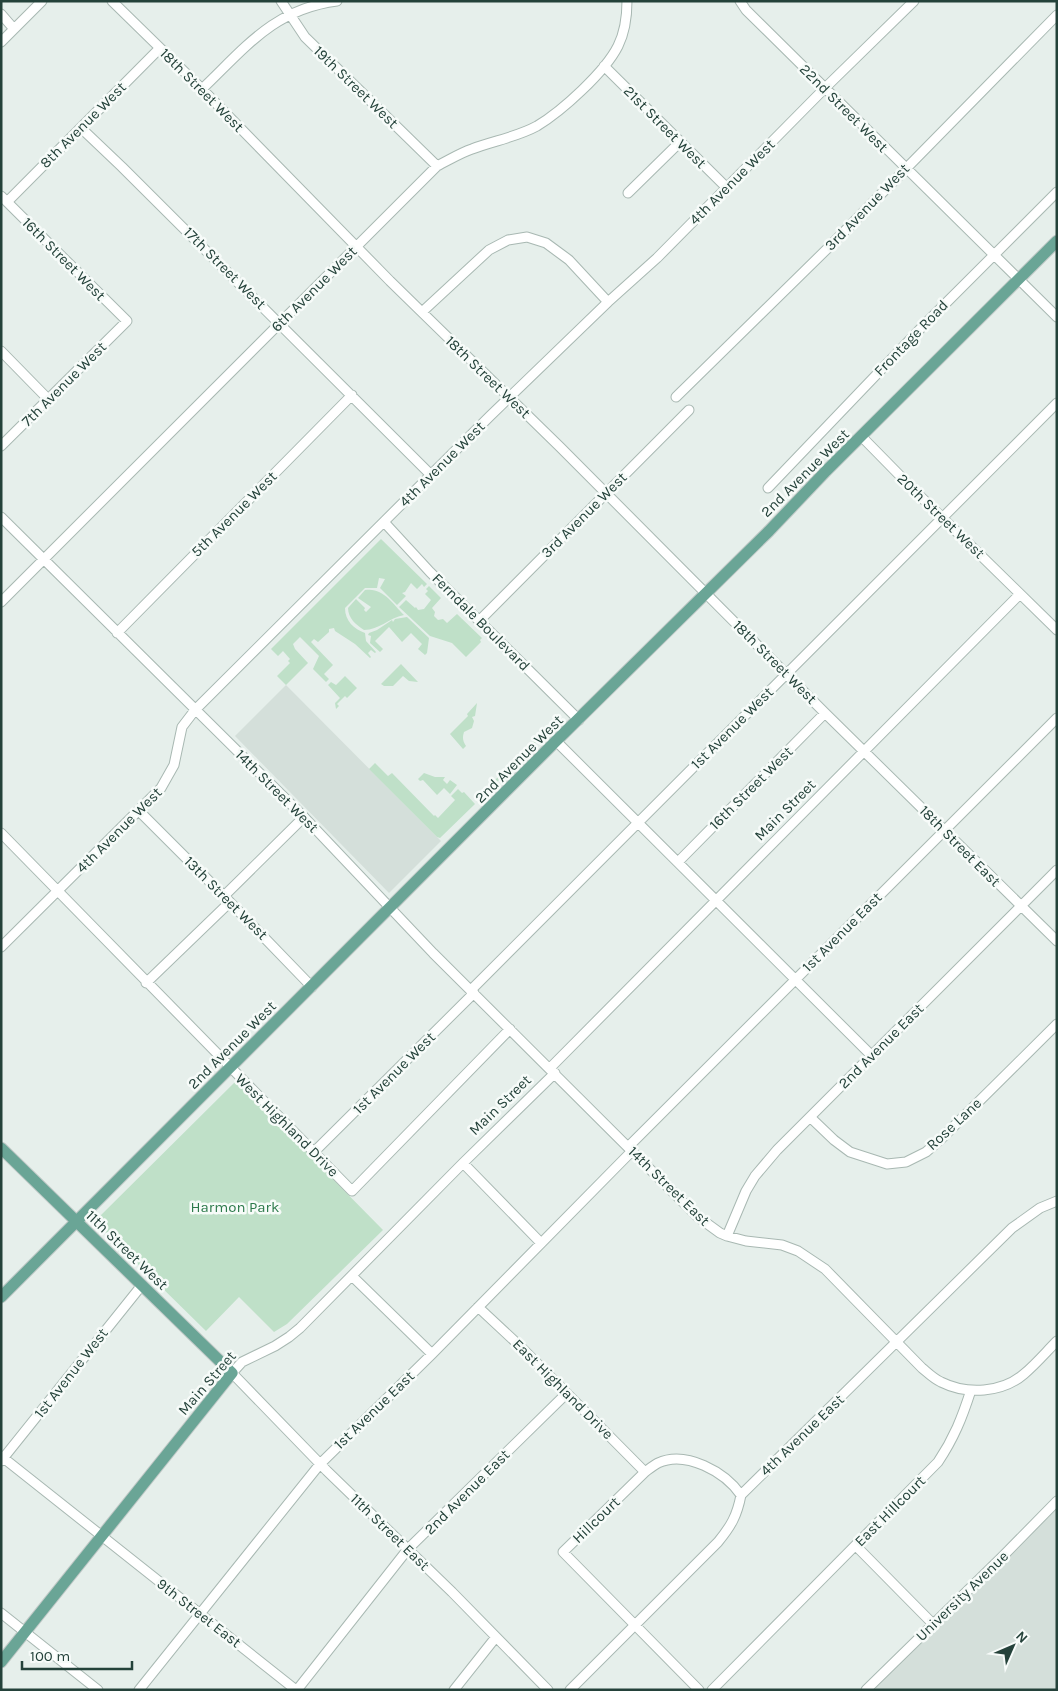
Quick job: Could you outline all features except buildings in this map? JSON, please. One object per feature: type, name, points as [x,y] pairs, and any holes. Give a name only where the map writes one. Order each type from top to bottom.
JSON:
[{"type":"main road","name":"2nd Avenue West","points":[[1,1297],[1057,240]]},
{"type":"main road","name":"11th Street West","points":[[1,1148],[232,1373]]},
{"type":"main road","name":"Main Street","points":[[1,1662],[232,1373]]},
{"type":"street","points":[[1,42],[42,1]]},
{"type":"street","name":"18th Street West","points":[[112,1],[864,752]]},
{"type":"street","name":"19th Street West","points":[[281,1],[305,37],[438,166]]},
{"type":"street","points":[[202,89],[260,34],[290,15],[317,4],[337,1]]},
{"type":"street","name":"6th Avenue West","points":[[1,602],[438,166],[470,149],[509,137],[536,126],[588,84],[618,47],[625,29],[627,1]]},
{"type":"street","name":"22nd Street West","points":[[740,1],[746,10],[904,168],[1057,317]]},
{"type":"street","name":"4th Avenue West","points":[[1,947],[161,788],[174,765],[182,727],[195,710],[509,397],[657,258],[914,1]]},
{"type":"street","points":[[1,14],[14,29]]},
{"type":"street","name":"3rd Avenue West","points":[[676,397],[829,247],[904,168],[1057,15]]},
{"type":"street","name":"8th Avenue West","points":[[4,199],[81,128],[160,48]]},
{"type":"street","name":"21st Street West","points":[[604,66],[727,188]]},
{"type":"street","name":"17th Street West","points":[[81,128],[280,323],[431,475]]},
{"type":"street","points":[[628,194],[680,142]]},
{"type":"street","name":"Frontage Road","points":[[768,488],[922,327],[1057,192]]},
{"type":"street","name":"16th Street West","points":[[4,199],[127,321]]},
{"type":"street","points":[[422,312],[489,250],[508,240],[527,237],[546,243],[569,260],[608,302]]},
{"type":"street","name":"7th Avenue West","points":[[1,446],[127,321]]},
{"type":"street","points":[[1,351],[49,400]]},
{"type":"street","name":"5th Avenue West","points":[[117,633],[352,395]]},
{"type":"street","name":"1st Avenue West","points":[[314,1152],[638,822],[1057,403]]},
{"type":"street","name":"3rd Avenue West","points":[[480,620],[689,410]]},
{"type":"street","name":"20th Street West","points":[[862,437],[1057,630]]},
{"type":"street","name":"14th Street West","points":[[1,517],[304,817],[390,908],[552,1071]]},
{"type":"street","name":"Ferndale Boulevard","points":[[384,522],[430,572],[579,720]]},
{"type":"street","name":"Main Street","points":[[232,1373],[242,1362],[289,1337],[352,1276],[716,900],[1020,594]]},
{"type":"street","name":"16th Street West","points":[[678,862],[825,713]]},
{"type":"street","name":"1st Avenue East","points":[[139,1690],[262,1534],[320,1464],[432,1354],[796,979],[1057,718]]},
{"type":"street","points":[[556,741],[871,1054]]},
{"type":"street","name":"18th Street East","points":[[864,752],[1057,941]]},
{"type":"street","name":"13th Street West","points":[[138,811],[312,987]]},
{"type":"street","points":[[146,983],[304,817]]},
{"type":"street","name":"West Highland Drive","points":[[1,833],[352,1191],[510,1029]]},
{"type":"street","name":"2nd Avenue East","points":[[726,1236],[746,1191],[755,1176],[777,1150],[1057,870]]},
{"type":"street","name":"Rose Lane","points":[[810,1117],[834,1140],[850,1152],[887,1164],[906,1162],[926,1152],[942,1138],[1057,1024]]},
{"type":"street","name":"14th Street East","points":[[552,1071],[698,1217],[726,1236],[746,1241],[782,1245],[798,1251],[825,1269],[922,1368],[940,1382],[960,1390],[971,1390]]},
{"type":"street","points":[[463,1163],[541,1243]]},
{"type":"street","name":"4th Avenue East","points":[[570,1690],[718,1542],[730,1528],[738,1511],[741,1495],[1012,1228],[1040,1208],[1057,1201]]},
{"type":"street","points":[[352,1276],[432,1354]]},
{"type":"street","name":"1st Avenue West","points":[[2,1459],[142,1285]]},
{"type":"street","name":"East Highland Drive","points":[[478,1307],[645,1472]]},
{"type":"street","points":[[971,1390],[997,1389],[1012,1383],[1024,1374],[1057,1341]]},
{"type":"street","name":"11th Street East","points":[[232,1373],[320,1464],[548,1690]]},
{"type":"street","name":"East Hillcourt","points":[[712,1690],[938,1462],[950,1444],[960,1423],[971,1390]]},
{"type":"street","name":"2nd Avenue East","points":[[296,1690],[408,1550],[567,1393]]},
{"type":"street","name":"9th Street East","points":[[2,1459],[296,1690]]},
{"type":"street","name":"Hillcourt","points":[[699,1690],[563,1552],[645,1472],[658,1463],[674,1459],[695,1462],[717,1473],[736,1487],[741,1495]]},
{"type":"street","name":"University Avenue","points":[[868,1689],[1057,1501]]},
{"type":"street","points":[[856,1546],[933,1624]]},
{"type":"street","points":[[1,1613],[98,1690]]},
{"type":"street","points":[[454,1690],[496,1637]]},
{"type":"shaded area","points":[[286,685],[441,841],[389,893],[235,736]]},
{"type":"shaded area","points":[[1057,1500],[1057,1690],[877,1690],[872,1684]]},
{"type":"green space","points":[[381,539],[427,584],[424,587],[422,584],[417,589],[411,583],[405,592],[402,593],[406,596],[397,605],[380,588],[385,579],[379,578],[377,588],[365,588],[345,608],[345,613],[351,624],[365,633],[366,641],[376,652],[371,650],[368,653],[370,658],[355,644],[335,631],[334,628],[329,629],[329,632],[318,642],[314,639],[311,642],[333,665],[324,674],[329,679],[326,682],[313,669],[319,656],[300,637],[293,644],[295,649],[308,663],[286,685],[277,676],[290,663],[288,661],[290,659],[283,651],[278,656],[271,649]]},
{"type":"green space","points":[[429,586],[441,598],[432,608],[435,612],[434,616],[438,620],[443,619],[447,623],[457,614],[482,638],[481,642],[466,657],[452,643],[430,636],[399,607],[406,600],[418,610],[424,609],[431,600],[425,594]]},
{"type":"green space","points":[[365,590],[382,593],[404,615],[374,628],[364,630],[353,621],[349,615],[348,608],[356,599],[365,608],[366,612],[371,607],[358,598]]},
{"type":"green space","points":[[407,617],[429,638],[425,655],[418,649],[422,644],[411,633],[402,642],[389,627],[375,641],[383,649],[380,652],[370,643],[371,636],[368,635],[369,633],[392,620],[393,622],[395,619]]},
{"type":"green space","points":[[401,664],[418,682],[409,681],[403,676],[393,686],[381,684]]},
{"type":"green space","points":[[345,676],[357,688],[347,698],[345,696],[337,704],[339,706],[336,709],[335,703],[340,698],[328,685],[331,682],[336,685]]},
{"type":"green space","points":[[477,703],[475,716],[472,717],[474,721],[472,728],[464,732],[463,739],[466,746],[463,749],[450,734],[468,716],[467,714]]},
{"type":"green space","points":[[560,715],[561,717],[486,793],[484,791]]},
{"type":"green space","points":[[375,763],[388,776],[392,773],[438,818],[455,800],[451,796],[458,789],[462,793],[464,792],[475,804],[440,838],[437,837],[369,769]]},
{"type":"green space","points":[[424,773],[435,777],[445,777],[443,780],[447,784],[450,780],[457,785],[450,794],[444,788],[437,795],[423,780],[420,781],[418,779]]},
{"type":"green space","name":"Harmon Park","points":[[236,1081],[383,1230],[287,1324],[274,1332],[239,1297],[206,1331],[99,1226],[98,1218]]}]
